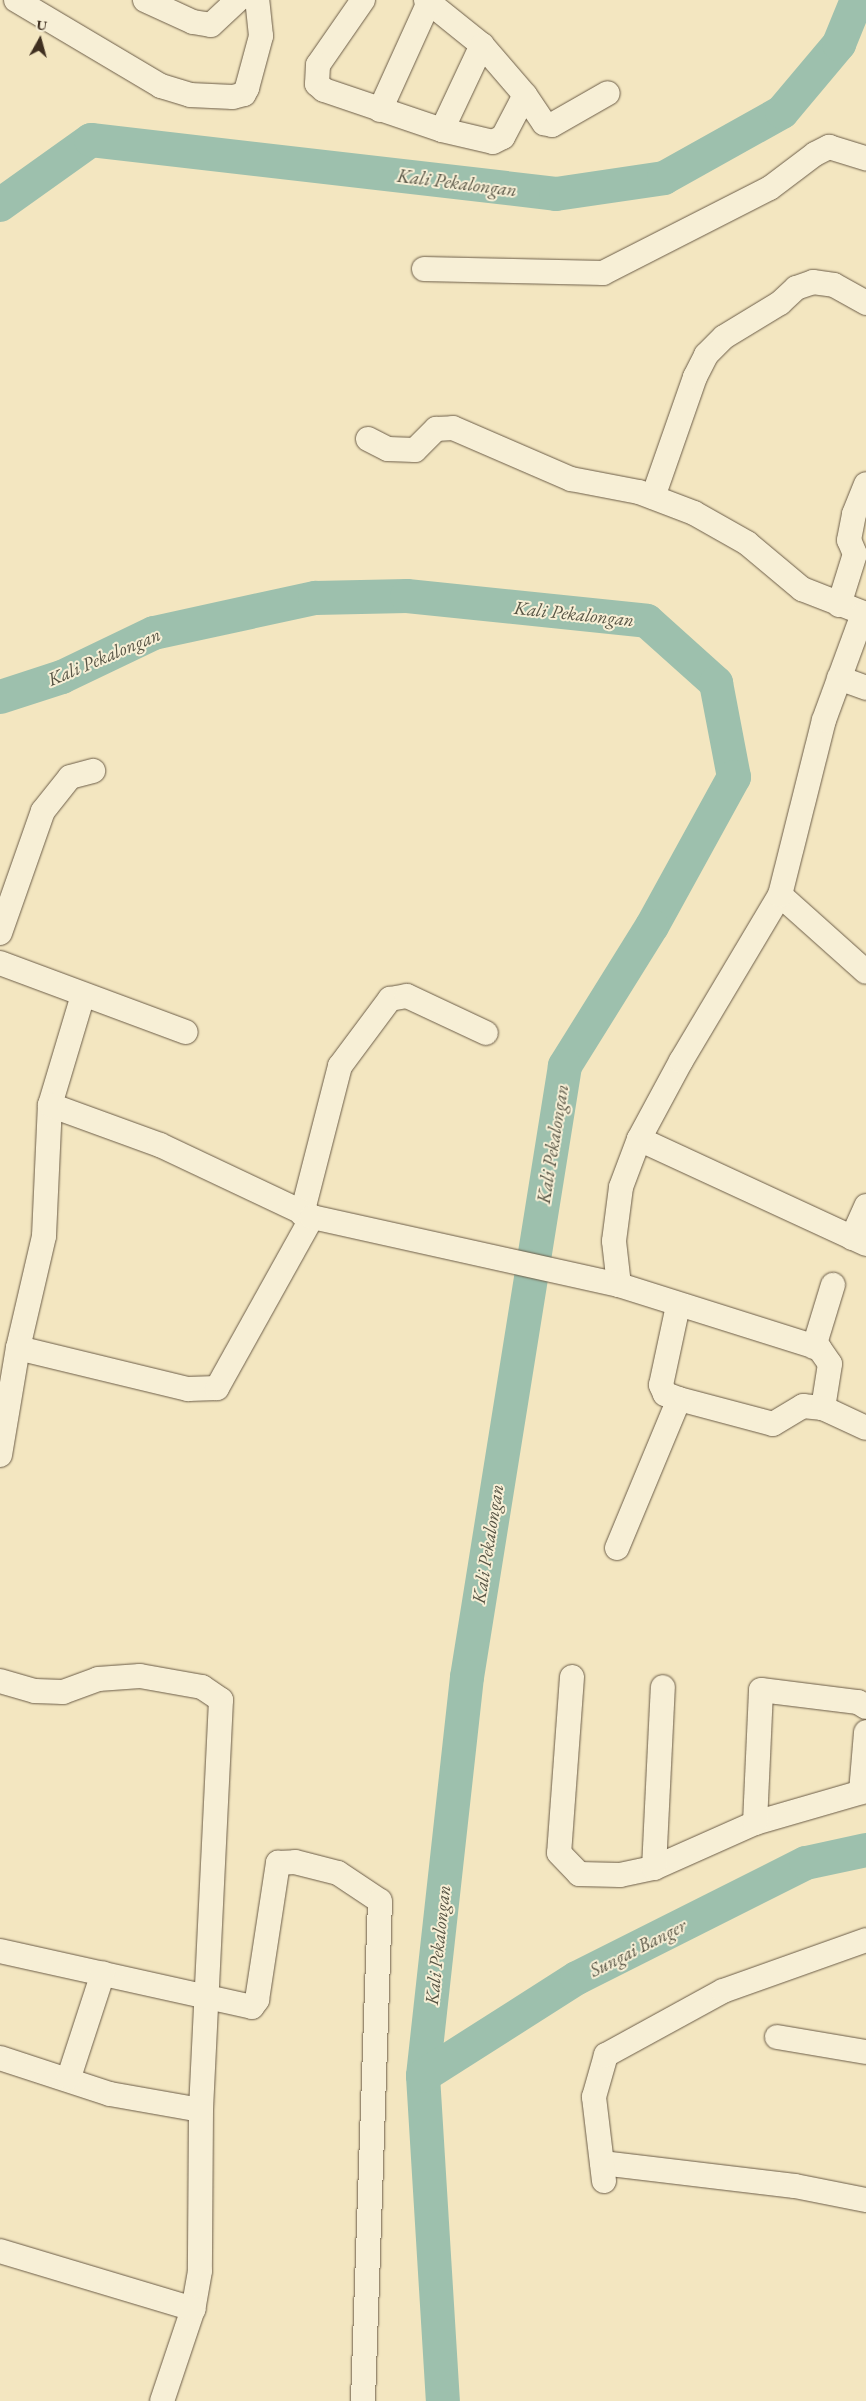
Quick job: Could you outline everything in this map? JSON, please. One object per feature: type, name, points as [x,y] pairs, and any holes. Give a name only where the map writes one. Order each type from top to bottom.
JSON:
[{"type":"street","points":[[145,0],[193,22],[211,25],[238,0]]},
{"type":"street","points":[[21,1],[161,86],[190,95],[233,97],[244,94],[261,36],[257,0]]},
{"type":"street","points":[[363,0],[318,65],[317,84],[380,110],[442,130],[499,140],[525,95]]},
{"type":"street","points":[[380,110],[428,1],[482,45],[525,95],[547,125],[608,94]]},
{"type":"street","points":[[442,130],[482,45]]},
{"type":"street","points":[[424,269],[603,273],[770,188],[815,154],[829,147],[866,158]]},
{"type":"street","points":[[653,497],[695,377],[706,355],[724,337],[780,303],[796,288],[814,282],[834,285],[866,303]]},
{"type":"street","points":[[368,439],[388,449],[415,450],[436,428],[453,428],[571,479],[653,497],[694,513],[747,543],[802,589],[865,614],[839,678],[802,795],[780,895],[639,1139],[621,1187],[614,1241],[620,1285]]},
{"type":"street","points":[[839,605],[854,554],[848,540],[854,514],[866,484]]},
{"type":"street","points":[[839,678],[866,688]]},
{"type":"street","points":[[0,933],[43,811],[70,777],[93,771]]},
{"type":"street","points":[[780,895],[866,972]]},
{"type":"street","points":[[0,963],[75,988],[83,996],[186,1032]]},
{"type":"street","points":[[0,1455],[18,1348],[44,1236],[50,1104],[83,996]]},
{"type":"street","points":[[18,1348],[188,1389],[217,1388],[307,1215],[340,1066],[390,999],[407,996],[486,1033]]},
{"type":"street","points":[[50,1104],[160,1145],[307,1215],[485,1252],[572,1276],[620,1285],[678,1306],[814,1347],[827,1353],[830,1364],[823,1408]]},
{"type":"street","points":[[639,1139],[859,1241],[866,1206]]},
{"type":"street","points":[[814,1347],[833,1286]]},
{"type":"street","points":[[678,1306],[661,1385],[665,1394],[773,1424],[804,1406],[823,1408],[866,1428]]},
{"type":"street","points":[[617,1548],[679,1399]]},
{"type":"street","points":[[0,1681],[48,1692],[98,1679],[140,1676],[218,1694],[221,1708],[205,1996],[201,2110],[202,2228],[193,2309],[162,2401]]},
{"type":"street","points":[[572,1677],[559,1854],[578,1874],[620,1875],[654,1868],[755,1823],[864,1792],[866,1732]]},
{"type":"street","points":[[654,1868],[663,1687]]},
{"type":"street","points":[[755,1823],[761,1690],[858,1702],[866,1707]]},
{"type":"street","points":[[0,1951],[249,2007],[256,2003],[272,1920],[275,1872],[281,1862],[338,1873],[380,1901],[363,2401]]},
{"type":"street","points":[[866,1940],[723,1991],[606,2055],[594,2096],[603,2172],[795,2186],[866,2200]]},
{"type":"street","points":[[69,2077],[103,1973]]},
{"type":"street","points":[[778,2037],[866,2052]]},
{"type":"street","points":[[0,2058],[69,2077],[110,2094],[201,2110]]},
{"type":"street","points":[[0,2251],[193,2309]]},
{"type":"waterway","name":"Kali Pekalongan","points":[[0,205],[91,140],[556,194],[664,178],[782,112],[839,44],[857,0]]},
{"type":"waterway","name":"Kali Pekalongan","points":[[0,697],[62,677],[154,633],[315,598],[407,596],[647,621],[716,683],[734,777],[652,926],[565,1066],[467,1677],[423,2076],[443,2401]]},
{"type":"waterway","name":"Sungai Banger","points":[[423,2076],[577,1978],[806,1863],[866,1850]]}]
